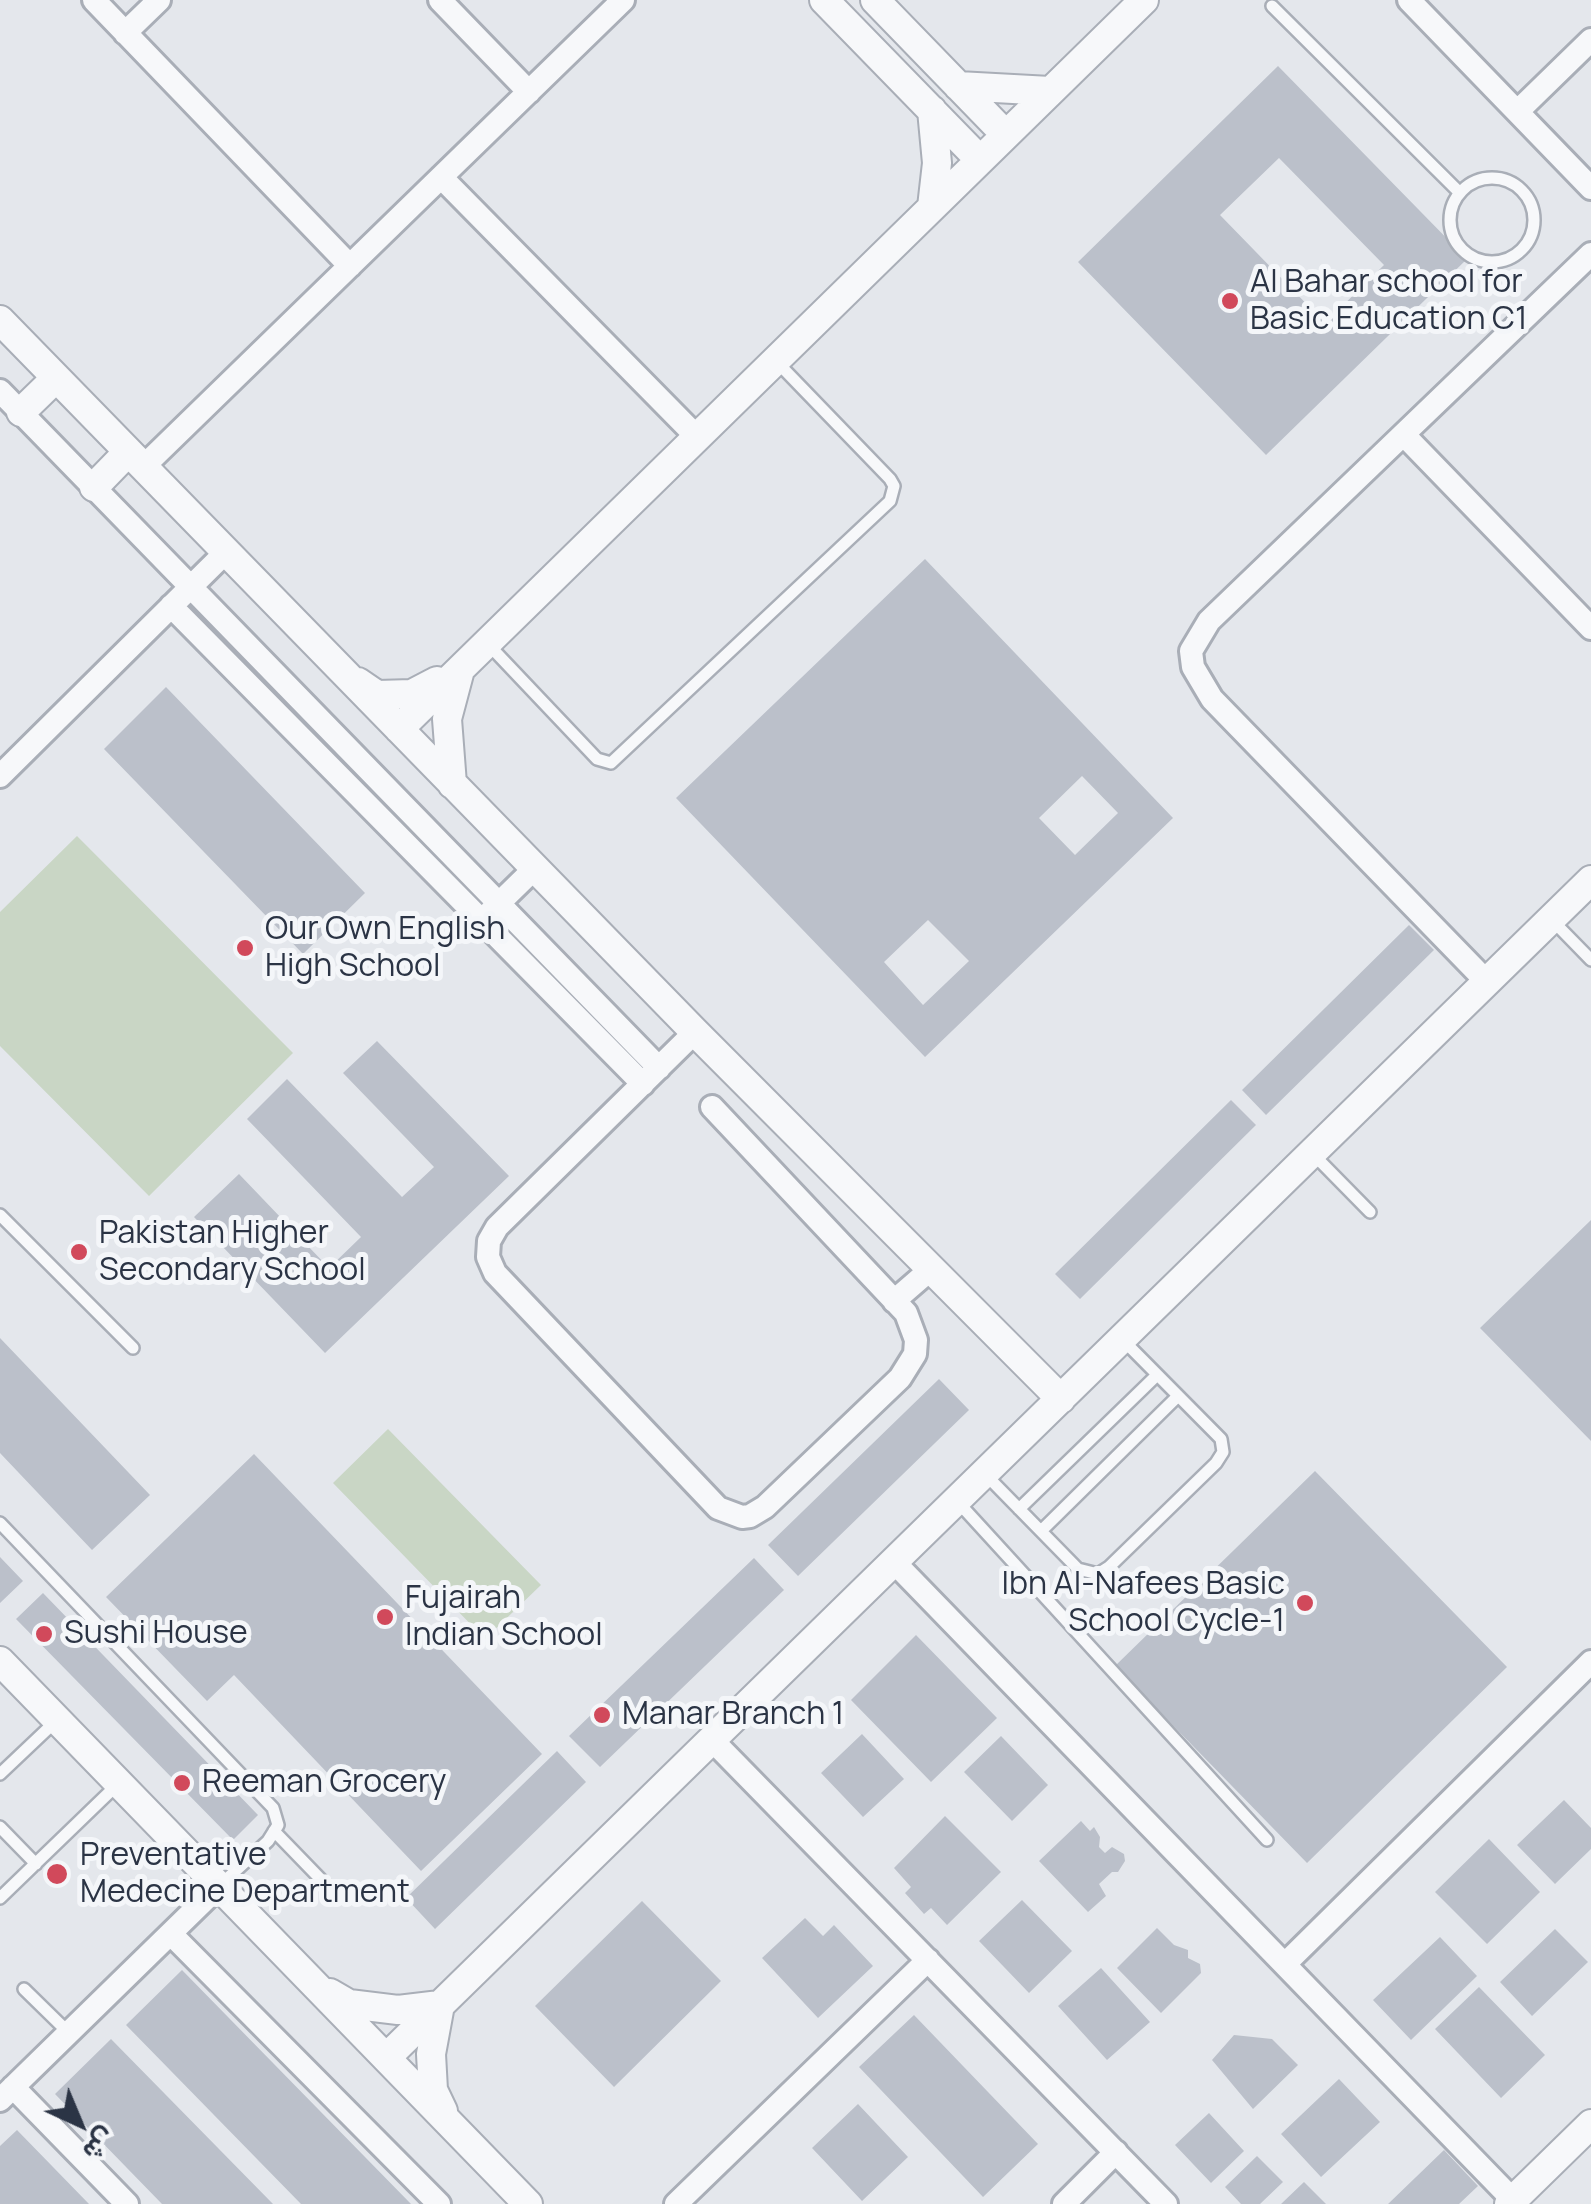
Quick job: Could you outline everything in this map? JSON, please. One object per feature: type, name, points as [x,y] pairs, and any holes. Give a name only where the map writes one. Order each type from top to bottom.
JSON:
[{"type":"street","points":[[94,0],[350,266]]},
{"type":"street","points":[[125,33],[159,0]]},
{"type":"street","points":[[440,0],[529,92]]},
{"type":"street","points":[[94,487],[136,459],[350,266],[624,0]]},
{"type":"street","points":[[824,0],[978,159]]},
{"type":"street","points":[[874,0],[1005,134]]},
{"type":"street","points":[[399,729],[1144,0]]},
{"type":"street","points":[[1409,0],[1591,188]]},
{"type":"street","points":[[1518,111],[1591,40]]},
{"type":"street","points":[[958,86],[1050,91]]},
{"type":"street","points":[[932,110],[938,163],[932,207]]},
{"type":"street","points":[[442,177],[698,438]]},
{"type":"street","points":[[1488,982],[1212,699],[1193,667],[1193,644],[1209,621],[1591,254]]},
{"type":"street","points":[[1,325],[1061,1399]]},
{"type":"street","points":[[21,412],[56,378]]},
{"type":"street","points":[[0,391],[499,903],[651,1076]]},
{"type":"street","points":[[1404,435],[1591,628]]},
{"type":"street","points":[[0,776],[226,552]]},
{"type":"street","points":[[171,606],[482,920],[651,1076]]},
{"type":"street","points":[[346,675],[377,695],[412,694],[461,668]]},
{"type":"street","points":[[452,784],[447,718],[461,668]]},
{"type":"street","points":[[482,920],[534,868]]},
{"type":"street","points":[[386,2058],[1591,880]]},
{"type":"street","points":[[695,1032],[497,1227],[489,1241],[488,1257],[495,1273],[718,1508],[742,1517],[758,1513],[900,1378],[915,1354],[916,1340],[906,1313],[712,1107]]},
{"type":"street","points":[[894,1301],[931,1269]]},
{"type":"street","points":[[894,1562],[1511,2202],[1591,2124]]},
{"type":"street","points":[[0,1660],[528,2204]]},
{"type":"street","points":[[1285,1964],[1591,1662]]},
{"type":"street","points":[[712,1740],[1166,2204]]},
{"type":"street","points":[[127,2204],[6,2094],[219,1886]]},
{"type":"street","points":[[171,1934],[439,2204]]},
{"type":"street","points":[[676,2204],[928,1960]]},
{"type":"street","points":[[312,1982],[349,2004],[398,2010],[440,2006]]},
{"type":"street","points":[[440,2006],[432,2054],[433,2090],[447,2121]]},
{"type":"street","points":[[1064,2204],[1116,2152]]},
{"type":"lane","points":[[1272,6],[1459,192]]},
{"type":"lane","points":[[1487,178],[1502,178],[1516,185],[1528,196],[1534,211],[1534,227],[1528,242],[1518,253],[1489,263],[1460,250],[1449,222],[1451,206],[1459,192],[1472,182],[1487,178]]},
{"type":"lane","points":[[487,643],[598,759],[611,763],[890,501],[894,486],[890,479],[776,361]]},
{"type":"lane","points":[[1552,919],[1591,960]]},
{"type":"lane","points":[[1312,1154],[1370,1212]]},
{"type":"lane","points":[[0,1215],[133,1348]]},
{"type":"lane","points":[[985,1474],[1078,1569],[1098,1574],[1216,1463],[1223,1452],[1221,1439],[1122,1340]]},
{"type":"lane","points":[[1019,1509],[1157,1375]]},
{"type":"lane","points":[[1041,1531],[1178,1396]]},
{"type":"lane","points":[[957,1500],[1267,1840]]},
{"type":"lane","points":[[0,1523],[272,1808],[278,1825],[268,1841],[219,1886]]},
{"type":"lane","points":[[0,1774],[58,1720]]},
{"type":"lane","points":[[0,1898],[119,1783]]},
{"type":"lane","points":[[0,1827],[36,1864]]},
{"type":"lane","points":[[274,1831],[334,1894]]},
{"type":"lane","points":[[24,1989],[69,2033]]},
{"type":"green space","points":[[77,836],[293,1053],[149,1196],[0,1046],[0,912]]},
{"type":"green space","points":[[388,1429],[541,1585],[485,1639],[333,1483]]},
{"type":"building","points":[[1278,66],[1467,259],[1266,455],[1078,262]],"holes":[[[1279,158],[1384,265],[1325,323],[1220,215]]]},
{"type":"building","points":[[925,559],[1173,818],[925,1057],[676,798]],"holes":[[[1082,776],[1118,813],[1075,855],[1039,818]],[[928,920],[969,961],[923,1005],[884,962]]]},
{"type":"building","points":[[166,687],[365,893],[303,954],[104,749]]},
{"type":"building","points":[[1409,925],[1434,950],[1266,1115],[1242,1090]]},
{"type":"building","points":[[377,1041],[509,1176],[325,1353],[194,1217],[239,1174],[329,1268],[361,1237],[247,1119],[287,1079],[402,1197],[434,1167],[343,1073]]},
{"type":"building","points":[[1231,1100],[1256,1125],[1080,1299],[1055,1274]]},
{"type":"building","points":[[1591,1220],[1591,1441],[1480,1328]]},
{"type":"building","points":[[0,1338],[150,1495],[92,1550],[0,1453]]},
{"type":"building","points":[[939,1379],[969,1410],[798,1576],[768,1545]]},
{"type":"building","points":[[254,1454],[542,1754],[421,1871],[234,1675],[207,1701],[106,1597]]},
{"type":"building","points":[[1315,1471],[1507,1667],[1307,1863],[1115,1666]]},
{"type":"building","points":[[0,1557],[23,1581],[0,1603]]},
{"type":"building","points":[[754,1558],[784,1590],[600,1767],[569,1736]]},
{"type":"building","points":[[43,1593],[258,1815],[233,1840],[16,1619]]},
{"type":"building","points":[[916,1635],[997,1718],[931,1782],[851,1700]]},
{"type":"building","points":[[862,1734],[904,1779],[863,1817],[821,1773]]},
{"type":"building","points":[[1001,1736],[1048,1785],[1012,1821],[964,1772]]},
{"type":"building","points":[[557,1751],[586,1782],[435,1929],[406,1898]]},
{"type":"building","points":[[1564,1800],[1591,1828],[1591,1849],[1555,1884],[1517,1845]]},
{"type":"building","points":[[945,1816],[1001,1872],[947,1925],[931,1908],[924,1914],[905,1893],[911,1887],[894,1868]]},
{"type":"building","points":[[1081,1821],[1090,1831],[1094,1827],[1100,1837],[1099,1847],[1105,1853],[1112,1847],[1124,1854],[1125,1861],[1118,1872],[1112,1872],[1099,1884],[1106,1896],[1088,1912],[1039,1861]]},
{"type":"building","points":[[1489,1839],[1540,1892],[1487,1944],[1435,1892]]},
{"type":"building","points":[[1022,1900],[1072,1951],[1029,1993],[979,1941]]},
{"type":"building","points":[[642,1901],[721,1981],[614,2087],[535,2006]]},
{"type":"building","points":[[805,1918],[823,1936],[834,1925],[873,1966],[818,2018],[762,1958]]},
{"type":"building","points":[[1157,1928],[1174,1945],[1188,1950],[1188,1958],[1200,1964],[1201,1973],[1161,2013],[1117,1968]]},
{"type":"building","points":[[1555,1929],[1588,1962],[1532,2016],[1500,1982]]},
{"type":"building","points":[[1440,1937],[1477,1976],[1411,2040],[1373,2000]]},
{"type":"building","points":[[1101,1968],[1150,2022],[1107,2060],[1058,2006]]},
{"type":"building","points":[[182,1970],[411,2204],[301,2204],[126,2025]]},
{"type":"building","points":[[1479,1987],[1545,2055],[1501,2098],[1435,2029]]},
{"type":"building","points":[[914,2015],[1038,2144],[983,2197],[859,2067]]},
{"type":"building","points":[[1234,2035],[1272,2039],[1298,2065],[1253,2109],[1212,2060]]},
{"type":"building","points":[[111,2039],[273,2204],[162,2204],[55,2094]]},
{"type":"building","points":[[1339,2079],[1380,2122],[1321,2177],[1281,2134]]},
{"type":"building","points":[[858,2104],[908,2157],[862,2201],[812,2148]]},
{"type":"building","points":[[1209,2113],[1244,2151],[1211,2183],[1175,2145]]},
{"type":"building","points":[[17,2130],[89,2204],[0,2204],[0,2146]]},
{"type":"building","points":[[1444,2150],[1478,2186],[1459,2204],[1388,2204]]},
{"type":"building","points":[[1257,2156],[1283,2182],[1260,2204],[1241,2204],[1225,2187]]},
{"type":"building","points":[[1304,2182],[1326,2204],[1281,2204]]},
{"type":"place","name":"Al Bahar school for Basic Education C1","points":[[1230,301]]},
{"type":"place","name":"Our Own English High School","points":[[245,948]]},
{"type":"place","name":"Pakistan Higher Secondary School","points":[[79,1252]]},
{"type":"place","name":"Ibn Al-Nafees Basic School Cycle-1","points":[[1305,1603]]},
{"type":"place","name":"Fujairah Indian School","points":[[385,1617]]},
{"type":"place","name":"Sushi House","points":[[44,1634]]},
{"type":"place","name":"Manar Branch 1","points":[[602,1715]]},
{"type":"place","name":"Reeman Grocery","points":[[182,1783]]},
{"type":"place","name":"Preventative Medecine Department","points":[[57,1874]]}]
